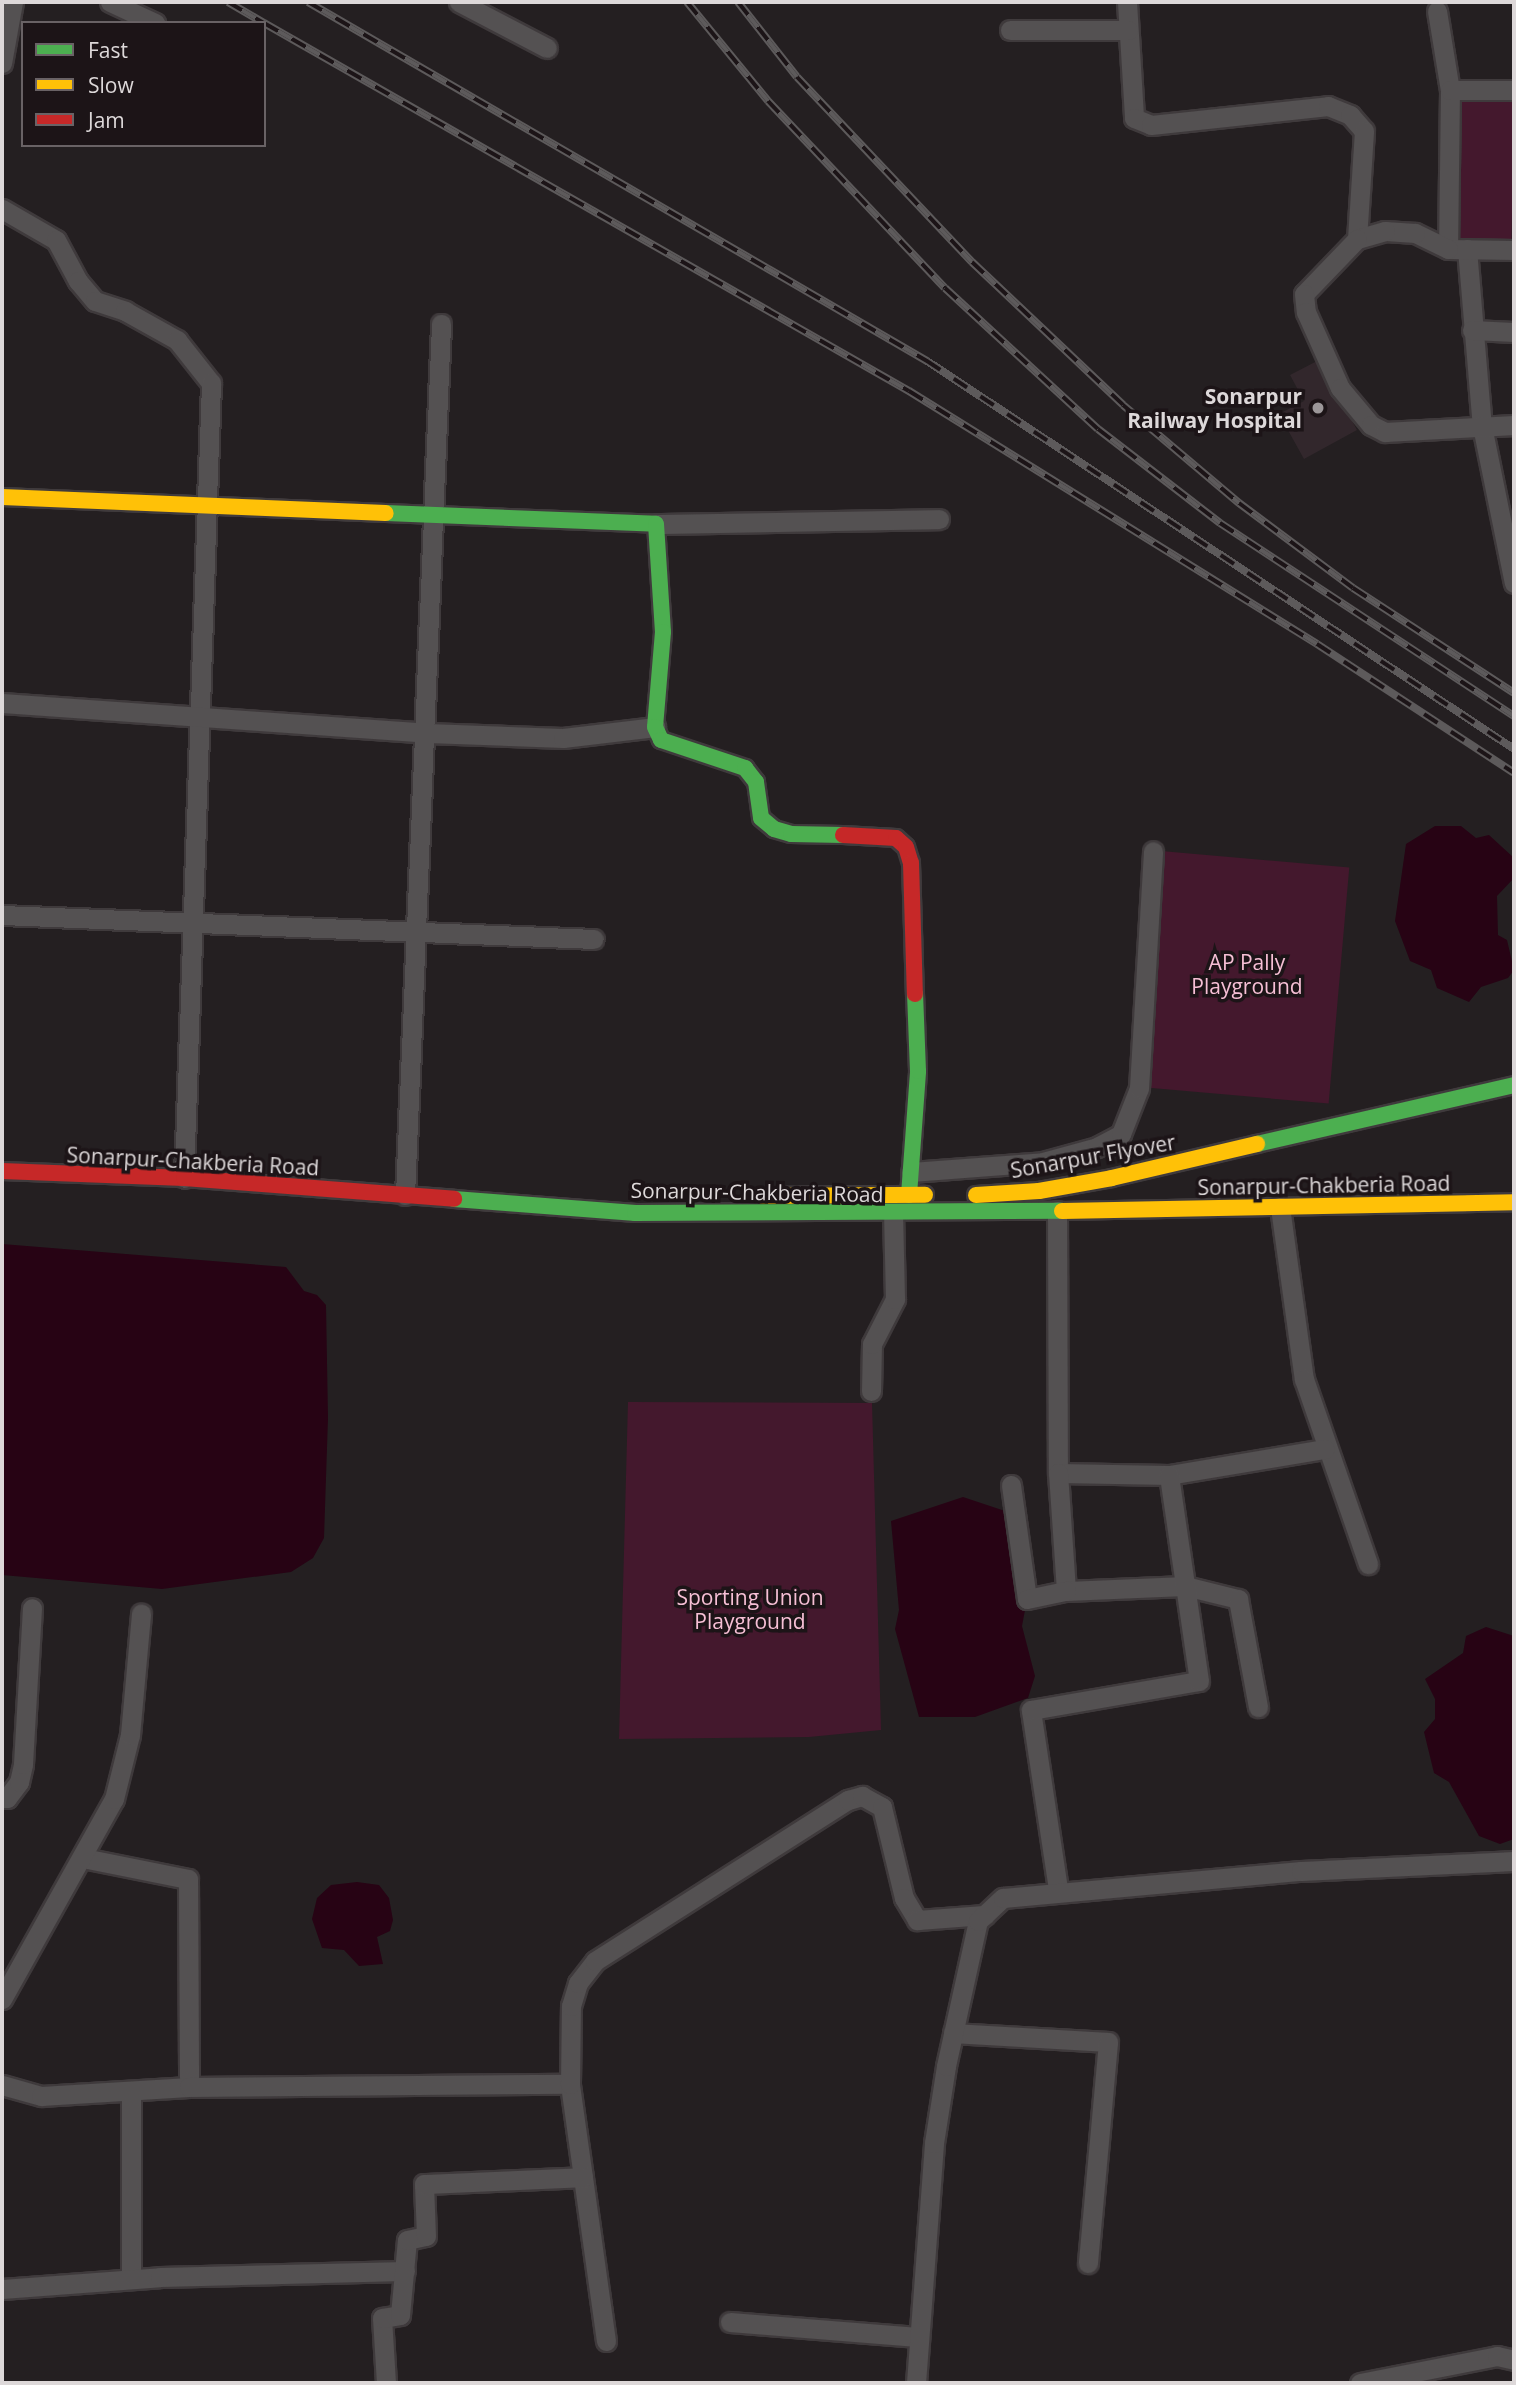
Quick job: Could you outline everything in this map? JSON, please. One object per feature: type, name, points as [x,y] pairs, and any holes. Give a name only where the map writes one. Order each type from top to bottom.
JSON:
[{"type":"main road","points":[[2,497],[656,524],[663,632],[655,727],[661,740],[745,768],[756,782],[761,818],[774,829],[791,834],[877,835],[896,838],[906,847],[911,863],[918,1058],[909,1195]]},
{"type":"main road","name":"Sonarpur Flyover","points":[[672,1211],[759,1196],[1039,1191],[1225,1152],[1514,1085]]},
{"type":"main road","name":"Sonarpur-Chakberia Road","points":[[2,1171],[184,1178],[551,1209],[893,1214],[1514,1202]]},
{"type":"street","points":[[2,58],[13,2]]},
{"type":"street","points":[[110,2],[151,21]]},
{"type":"street","points":[[459,2],[547,48]]},
{"type":"street","points":[[1127,2],[1130,102],[1134,118],[1151,125],[1328,106],[1350,115],[1364,131],[1357,239]]},
{"type":"street","points":[[1437,10],[1450,90],[1457,249],[1472,330],[1482,426],[1514,583]]},
{"type":"street","points":[[1010,30],[1128,30]]},
{"type":"street","points":[[1450,90],[1514,90]]},
{"type":"street","points":[[2,209],[56,240],[78,281],[95,301],[162,329],[202,368],[211,394],[184,1178]]},
{"type":"street","points":[[1514,250],[1457,249],[1415,233],[1385,231],[1357,239],[1304,294],[1306,313],[1340,388],[1363,418],[1385,432],[1514,425]]},
{"type":"street","points":[[405,1195],[427,733],[441,324]]},
{"type":"street","points":[[1472,330],[1514,332]]},
{"type":"street","points":[[656,524],[939,519]]},
{"type":"street","points":[[2,703],[427,733],[563,738],[655,727]]},
{"type":"street","points":[[911,1172],[1043,1162],[1097,1147],[1121,1133],[1139,1088],[1153,851]]},
{"type":"street","points":[[2,915],[416,934],[594,939]]},
{"type":"street","points":[[1280,1207],[1304,1379],[1325,1449],[1368,1564]]},
{"type":"street","points":[[1057,1212],[1058,1473],[1066,1591]]},
{"type":"street","points":[[871,1391],[872,1345],[895,1299],[893,1214]]},
{"type":"street","points":[[1058,1473],[1170,1475],[1325,1449]]},
{"type":"street","points":[[1058,1889],[1031,1710],[1199,1681],[1170,1475]]},
{"type":"street","points":[[1011,1485],[1027,1599],[1066,1591],[1185,1586],[1238,1599],[1258,1707]]},
{"type":"street","points":[[2,1798],[7,1798],[19,1782],[23,1764],[32,1608]]},
{"type":"street","points":[[2,1999],[83,1858],[123,1774],[141,1613]]},
{"type":"street","points":[[606,2341],[570,2084],[571,2006],[578,1983],[595,1961],[848,1800],[862,1796],[882,1807],[904,1898],[917,1920],[985,1915]]},
{"type":"street","points":[[83,1858],[188,1879],[189,2087]]},
{"type":"street","points":[[916,2383],[917,2337],[934,2143],[953,2033],[978,1921],[1003,1898],[1058,1889],[1514,1861]]},
{"type":"street","points":[[953,2033],[1108,2042],[1088,2263]]},
{"type":"street","points":[[2,2085],[41,2096],[131,2093],[189,2087],[570,2084]]},
{"type":"street","points":[[131,2093],[131,2279]]},
{"type":"street","points":[[386,2383],[382,2318],[400,2315],[407,2239],[426,2236],[424,2184],[583,2177]]},
{"type":"street","points":[[2,2289],[131,2279],[405,2270]]},
{"type":"street","points":[[730,2322],[917,2337]]},
{"type":"street","points":[[1360,2383],[1497,2356],[1514,2360]]},
{"type":"shaded area","name":"Sonarpur Railway Hospital","points":[[1319,360],[1357,430],[1304,459],[1279,414],[1304,401],[1290,375]]},
{"type":"shaded area","points":[[1435,826],[1461,826],[1476,838],[1489,835],[1514,858],[1514,878],[1497,896],[1498,935],[1507,940],[1514,970],[1508,978],[1481,987],[1469,1002],[1437,988],[1431,970],[1410,961],[1395,921],[1406,844]]},
{"type":"shaded area","points":[[2,1244],[286,1267],[304,1291],[317,1295],[326,1305],[328,1418],[324,1538],[313,1558],[291,1572],[162,1589],[2,1575]]},
{"type":"shaded area","points":[[963,1497],[1008,1512],[1019,1530],[1033,1568],[1022,1626],[1035,1676],[1028,1698],[975,1717],[919,1717],[895,1629],[899,1610],[891,1521]]},
{"type":"shaded area","points":[[1486,1627],[1514,1636],[1514,1839],[1500,1844],[1479,1836],[1449,1782],[1434,1773],[1424,1732],[1435,1719],[1435,1699],[1425,1679],[1463,1653],[1466,1636]]},
{"type":"shaded area","points":[[357,1882],[379,1885],[389,1898],[393,1920],[390,1931],[377,1937],[383,1964],[359,1966],[344,1950],[322,1948],[312,1919],[317,1898],[331,1885]]},
{"type":"green space","points":[[1457,97],[1514,98],[1511,243],[1454,242]]},
{"type":"green space","name":"AP Pally Playground","points":[[1161,851],[1349,867],[1329,1104],[1140,1087]]},
{"type":"green space","name":"Sporting Union Playground","points":[[628,1402],[872,1403],[881,1730],[809,1737],[619,1739]]},
{"type":"railway","points":[[228,2],[261,21]]},
{"type":"railway","points":[[308,2],[927,361],[1514,749]]},
{"type":"railway","points":[[687,2],[768,101],[945,288],[1098,429],[1220,523],[1514,716]]},
{"type":"railway","points":[[738,2],[797,77],[972,262],[1123,405],[1239,503],[1353,588],[1514,693]]},
{"type":"railway","points":[[266,24],[909,391],[1317,644],[1514,773]]},
{"type":"traffic: fast","points":[[386,513],[656,524],[663,632],[655,727],[661,740],[745,768],[756,782],[761,818],[774,829],[791,834],[843,835]]},
{"type":"traffic: fast","points":[[909,1195],[918,1071],[915,994]]},
{"type":"traffic: fast","points":[[1257,1144],[1514,1085]]},
{"type":"traffic: fast","points":[[454,1199],[635,1213],[1062,1211]]},
{"type":"traffic: slow","points":[[2,497],[386,513]]},
{"type":"traffic: slow","points":[[976,1195],[1039,1191],[1112,1178],[1257,1144]]},
{"type":"traffic: slow","points":[[763,1196],[925,1195]]},
{"type":"traffic: slow","points":[[1062,1211],[1514,1202]]},
{"type":"traffic: jam","points":[[843,835],[896,838],[906,847],[911,863],[915,994]]},
{"type":"traffic: jam","points":[[2,1171],[184,1178],[454,1199]]},
{"type":"place","name":"Sonarpur Railway Hospital","points":[[1318,408]]}]
